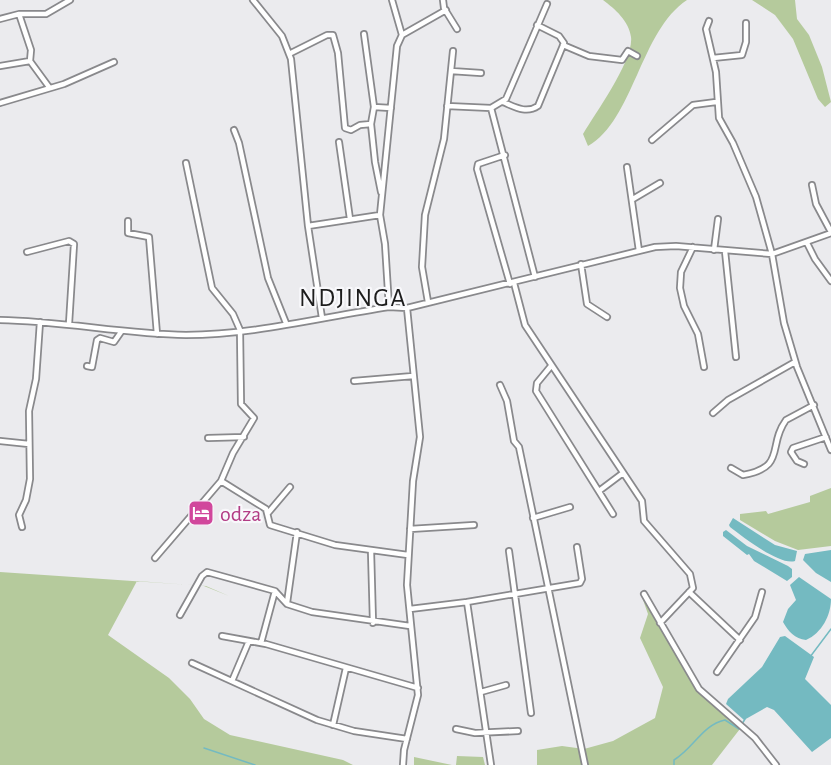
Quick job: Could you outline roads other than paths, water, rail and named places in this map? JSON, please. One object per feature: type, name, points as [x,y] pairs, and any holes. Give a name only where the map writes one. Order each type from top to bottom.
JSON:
[{"type":"street","points":[[0,19],[20,14],[46,14],[69,0]]},
{"type":"street","points":[[253,0],[282,36],[289,54],[302,151],[308,226],[322,318]]},
{"type":"street","points":[[389,308],[385,244],[380,215],[398,46],[402,35],[392,0]]},
{"type":"street","points":[[443,0],[457,29]]},
{"type":"street","points":[[447,106],[491,108],[503,102],[523,63],[547,4]]},
{"type":"street","points":[[402,35],[446,10]]},
{"type":"street","points":[[20,14],[31,50],[30,61],[50,87]]},
{"type":"street","points":[[709,21],[706,29],[717,81],[718,118],[737,152],[756,197],[772,254],[784,323],[795,362],[831,450]]},
{"type":"street","points":[[713,58],[742,56],[746,42],[746,22]]},
{"type":"street","points":[[537,25],[559,36],[563,45],[589,56],[622,60],[628,51],[637,56]]},
{"type":"street","points":[[364,34],[374,107],[371,124],[375,162],[382,196]]},
{"type":"street","points":[[289,54],[317,39],[333,35],[338,53],[345,128],[351,130],[360,125],[371,124]]},
{"type":"street","points":[[503,102],[520,110],[530,110],[538,106],[563,45]]},
{"type":"street","points":[[428,302],[422,267],[425,215],[444,139],[453,51]]},
{"type":"street","points":[[0,66],[30,61]]},
{"type":"street","points":[[0,103],[64,84],[114,62]]},
{"type":"street","points":[[451,71],[482,73]]},
{"type":"street","points":[[652,140],[686,108],[698,103],[716,102]]},
{"type":"street","points":[[374,107],[391,108]]},
{"type":"street","points":[[491,108],[535,277]]},
{"type":"street","points":[[234,130],[239,143],[267,278],[286,323]]},
{"type":"street","points":[[339,142],[350,219]]},
{"type":"street","points":[[505,155],[478,164],[477,168],[525,326],[642,501],[644,521],[690,574],[693,586],[660,623]]},
{"type":"street","points":[[155,558],[221,481],[254,418],[240,404],[240,330],[229,309],[212,288],[186,163]]},
{"type":"street","points":[[627,167],[639,251]]},
{"type":"street","points":[[633,199],[660,183]]},
{"type":"street","points":[[0,320],[69,324],[121,332],[189,335],[240,330],[389,308],[407,308],[639,251],[676,246],[772,254],[807,243],[831,232],[816,204],[812,185]]},
{"type":"street","points":[[308,226],[380,215]]},
{"type":"street","points":[[714,250],[718,219]]},
{"type":"street","points":[[128,221],[128,233],[149,237],[157,334]]},
{"type":"street","points":[[27,252],[69,241],[74,244],[69,324]]},
{"type":"street","points":[[807,243],[831,281]]},
{"type":"street","points":[[693,248],[680,280],[684,306],[698,334],[704,367]]},
{"type":"street","points":[[725,251],[736,357]]},
{"type":"street","points":[[581,264],[587,304],[607,317]]},
{"type":"street","points":[[403,765],[418,688],[410,626],[408,555],[413,481],[420,437],[407,308]]},
{"type":"street","points":[[22,527],[19,515],[26,500],[30,479],[29,411],[36,379],[40,322]]},
{"type":"street","points":[[87,366],[92,367],[95,363],[97,340],[100,338],[114,342],[121,332]]},
{"type":"street","points":[[713,413],[728,400],[795,362]]},
{"type":"street","points":[[550,366],[537,383],[536,391],[612,514]]},
{"type":"street","points":[[354,381],[413,376]]},
{"type":"street","points":[[500,385],[507,401],[549,588],[585,765]]},
{"type":"street","points":[[731,468],[742,475],[765,468],[773,460],[786,420],[813,405]]},
{"type":"street","points":[[208,438],[244,437]]},
{"type":"street","points":[[804,464],[796,461],[791,452],[793,448],[826,437]]},
{"type":"street","points":[[0,441],[29,444]]},
{"type":"street","points":[[599,491],[623,473]]},
{"type":"street","points":[[221,481],[263,506],[268,513],[270,525],[335,545],[408,555]]},
{"type":"street","points":[[268,513],[290,488]]},
{"type":"street","points":[[533,518],[570,507]]},
{"type":"street","points":[[410,529],[474,525]]},
{"type":"street","points":[[287,604],[297,532]]},
{"type":"street","points":[[410,609],[466,602],[497,595],[516,595],[582,581],[577,546]]},
{"type":"street","points":[[371,551],[373,623]]},
{"type":"street","points":[[509,551],[531,713]]},
{"type":"street","points":[[180,615],[202,576],[207,572],[275,591],[287,604],[312,612],[373,623],[410,626]]},
{"type":"street","points":[[261,644],[275,591]]},
{"type":"street","points":[[689,592],[740,640]]},
{"type":"street","points":[[717,672],[755,617],[762,592]]},
{"type":"street","points":[[644,594],[699,689],[755,738],[776,765]]},
{"type":"street","points":[[466,602],[491,765]]},
{"type":"street","points":[[222,636],[261,644],[418,688]]},
{"type":"street","points":[[232,681],[249,641]]},
{"type":"street","points":[[192,663],[333,725],[407,739]]},
{"type":"street","points":[[333,725],[346,668]]},
{"type":"street","points":[[481,692],[506,685]]},
{"type":"street","points":[[456,729],[486,733],[518,731]]},
{"type":"water","points":[[733,518],[775,545],[797,551],[795,561],[780,559],[752,543],[730,527]]},
{"type":"water","points":[[726,530],[747,546],[788,566],[792,569],[792,577],[787,581],[754,561],[749,554],[747,555],[723,536]]},
{"type":"water","points":[[831,550],[831,582],[816,573],[803,560],[805,554]]},
{"type":"water","points":[[799,577],[831,599],[829,611],[821,628],[806,640],[792,634],[783,622],[788,609],[796,600],[790,585]]},
{"type":"water","points":[[785,636],[814,657],[805,679],[831,705],[831,738],[812,752],[774,710],[767,707],[744,720],[726,704],[728,699],[762,667],[780,637]]},
{"type":"waterway","points":[[810,657],[831,629]]},
{"type":"waterway","points":[[674,765],[674,760],[710,727],[725,720],[739,729],[745,719]]},
{"type":"waterway","points":[[204,748],[255,765]]},
{"type":"place","name":"odza","points":[[201,513]]},
{"type":"district","name":"NDJINGA","points":[[353,297]]}]
